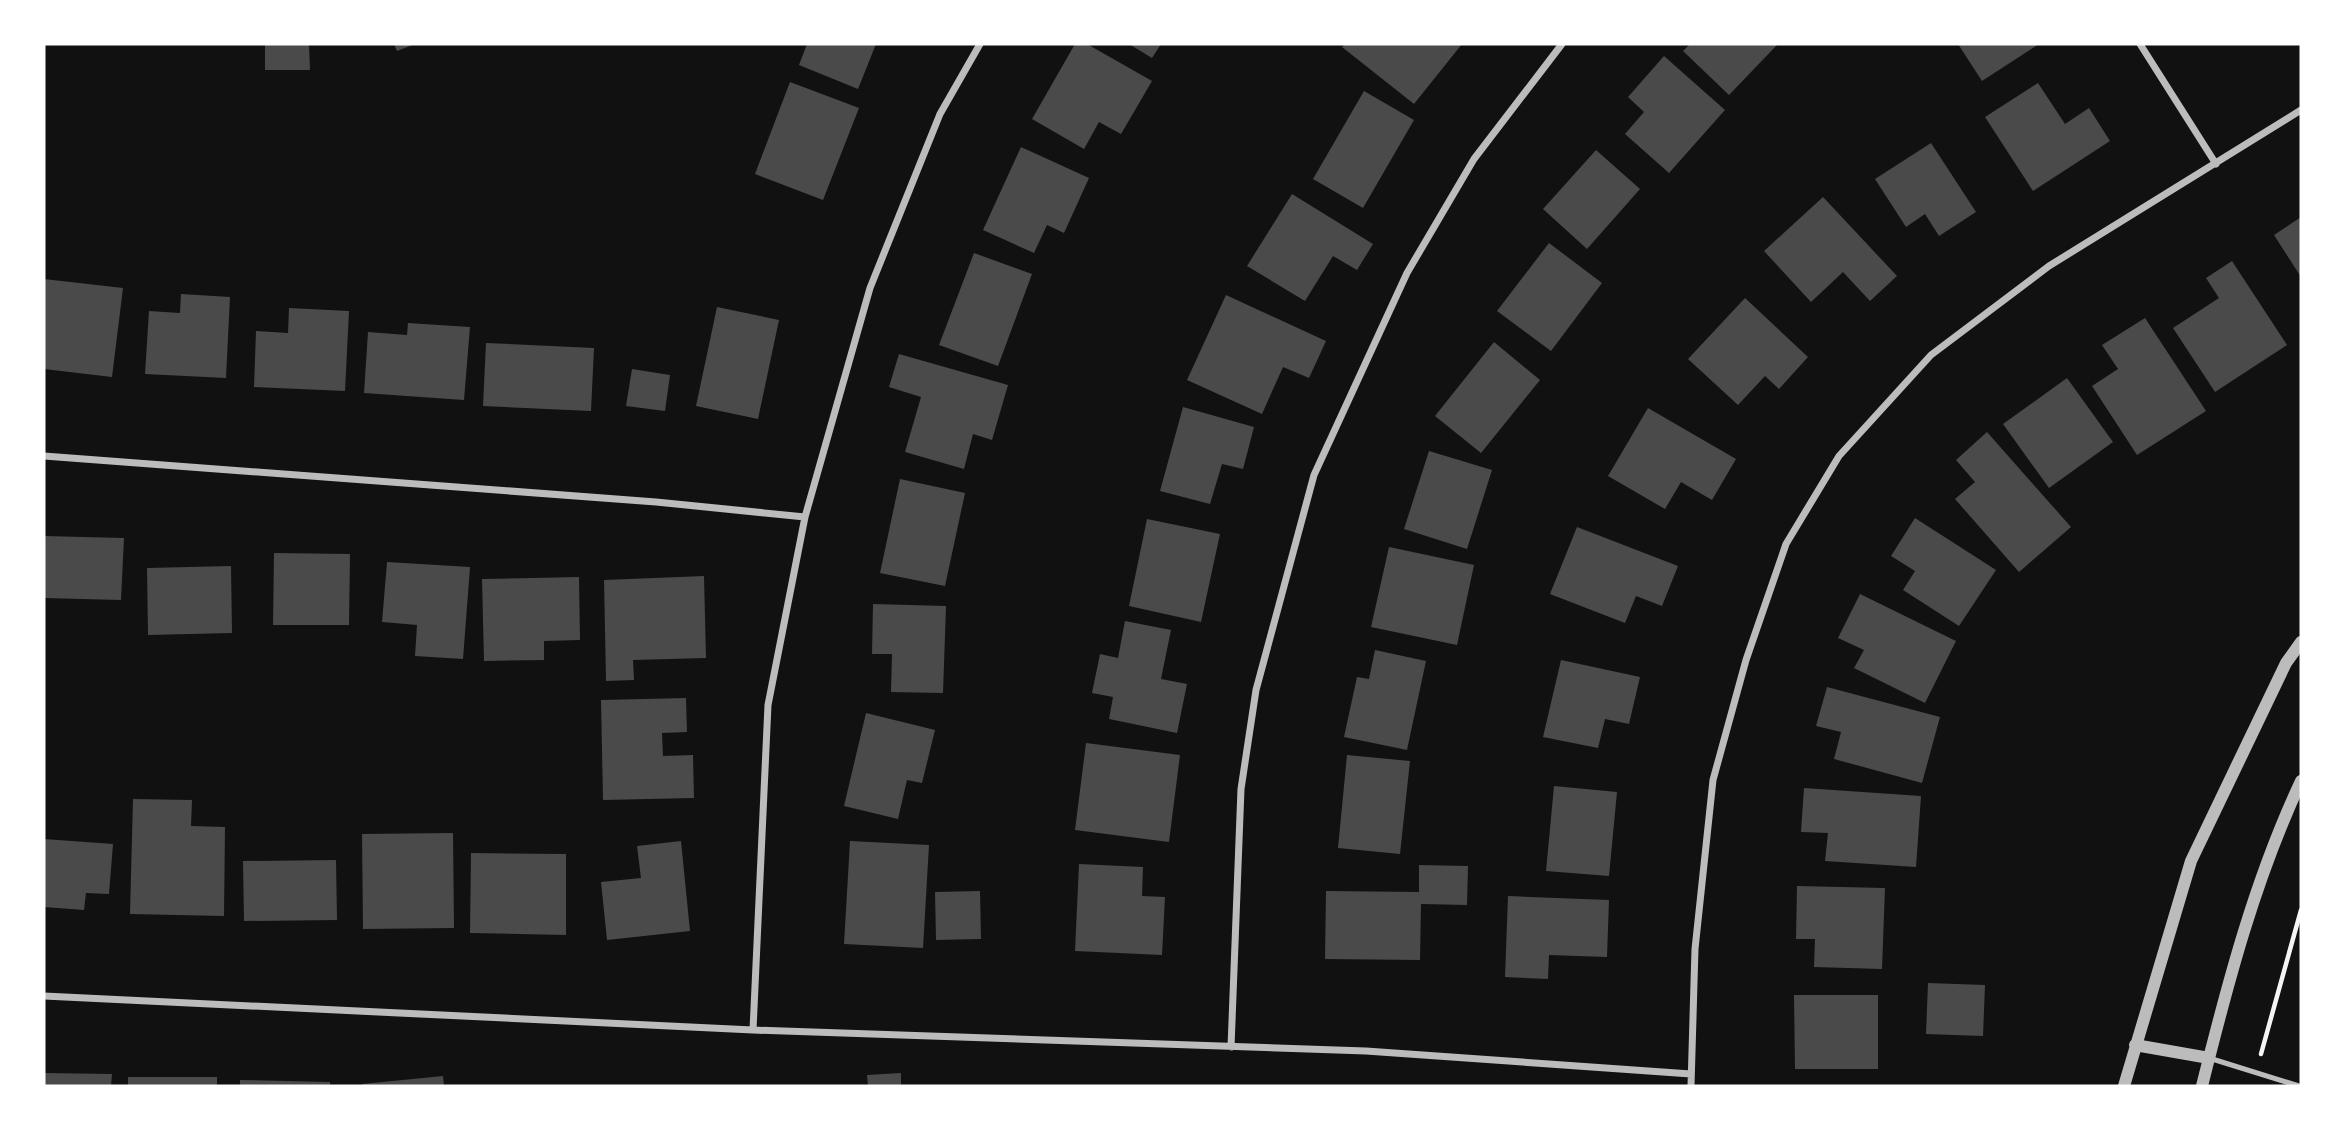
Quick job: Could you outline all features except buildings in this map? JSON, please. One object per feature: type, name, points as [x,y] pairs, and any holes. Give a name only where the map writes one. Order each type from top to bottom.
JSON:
[{"type":"street","points":[[753,1030],[768,705],[805,517],[870,288],[940,114],[980,44]]},
{"type":"street","points":[[1231,1047],[1241,789],[1256,690],[1314,475],[1407,273],[1474,159],[1562,44]]},
{"type":"street","points":[[2140,44],[2216,164]]},
{"type":"street","points":[[1691,1086],[1695,949],[1713,780],[1746,660],[1786,544],[1839,456],[1931,355],[2049,265],[2301,110]]},
{"type":"street","points":[[44,456],[656,502],[805,517]]},
{"type":"street","points":[[2124,1086],[2191,861],[2286,663],[2301,642]]},
{"type":"street","points":[[2202,1086],[2234,962],[2273,844],[2301,781]]},
{"type":"street","points":[[44,996],[753,1030],[1366,1051],[1691,1074]]},
{"type":"street","points":[[2135,1045],[2209,1058]]},
{"type":"lane","points":[[2209,1058],[2300,1086]]},
{"type":"path","points":[[2267,1031],[2301,910]]}]
